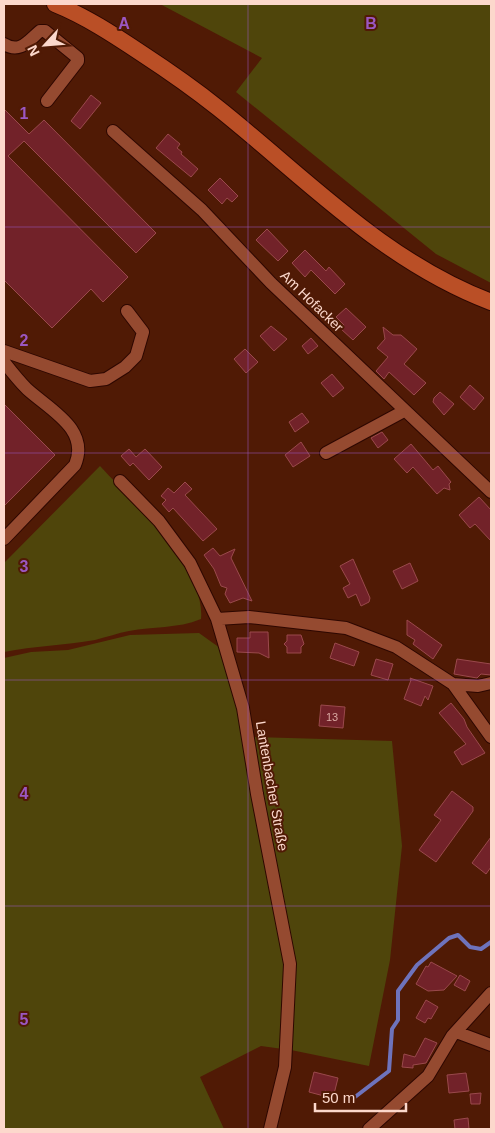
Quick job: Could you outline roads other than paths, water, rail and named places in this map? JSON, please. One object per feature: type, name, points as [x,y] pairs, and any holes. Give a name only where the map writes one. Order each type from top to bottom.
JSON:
[{"type":"main road","points":[[57,4],[116,36],[178,78],[219,109],[361,228],[394,253],[448,284],[491,302]]},
{"type":"street","points":[[4,44],[14,49],[21,48],[40,31],[45,32],[78,58],[78,61],[47,101]]},
{"type":"street","name":"Am Hofacker","points":[[113,131],[202,210],[271,283],[491,492]]},
{"type":"street","points":[[4,351],[90,381],[106,379],[125,367],[136,356],[143,332],[127,311]]},
{"type":"street","points":[[4,362],[26,388],[65,420],[74,432],[80,445],[80,453],[75,465],[4,539]]},
{"type":"street","points":[[326,453],[404,411]]},
{"type":"street","name":"Lantenbacher Straße","points":[[120,481],[175,540],[190,563],[217,619],[243,708],[257,794],[290,964],[285,1067],[270,1129]]},
{"type":"street","points":[[217,619],[249,617],[346,628],[396,646],[453,684],[491,738]]},
{"type":"street","points":[[453,684],[478,686],[491,683]]},
{"type":"street","points":[[369,1129],[428,1076],[456,1032],[491,993]]},
{"type":"street","points":[[456,1032],[491,1044]]},
{"type":"waterway","points":[[355,1097],[389,1071],[392,1029],[398,1020],[398,991],[417,965],[449,938],[458,935],[470,947],[481,949],[491,942]]}]
